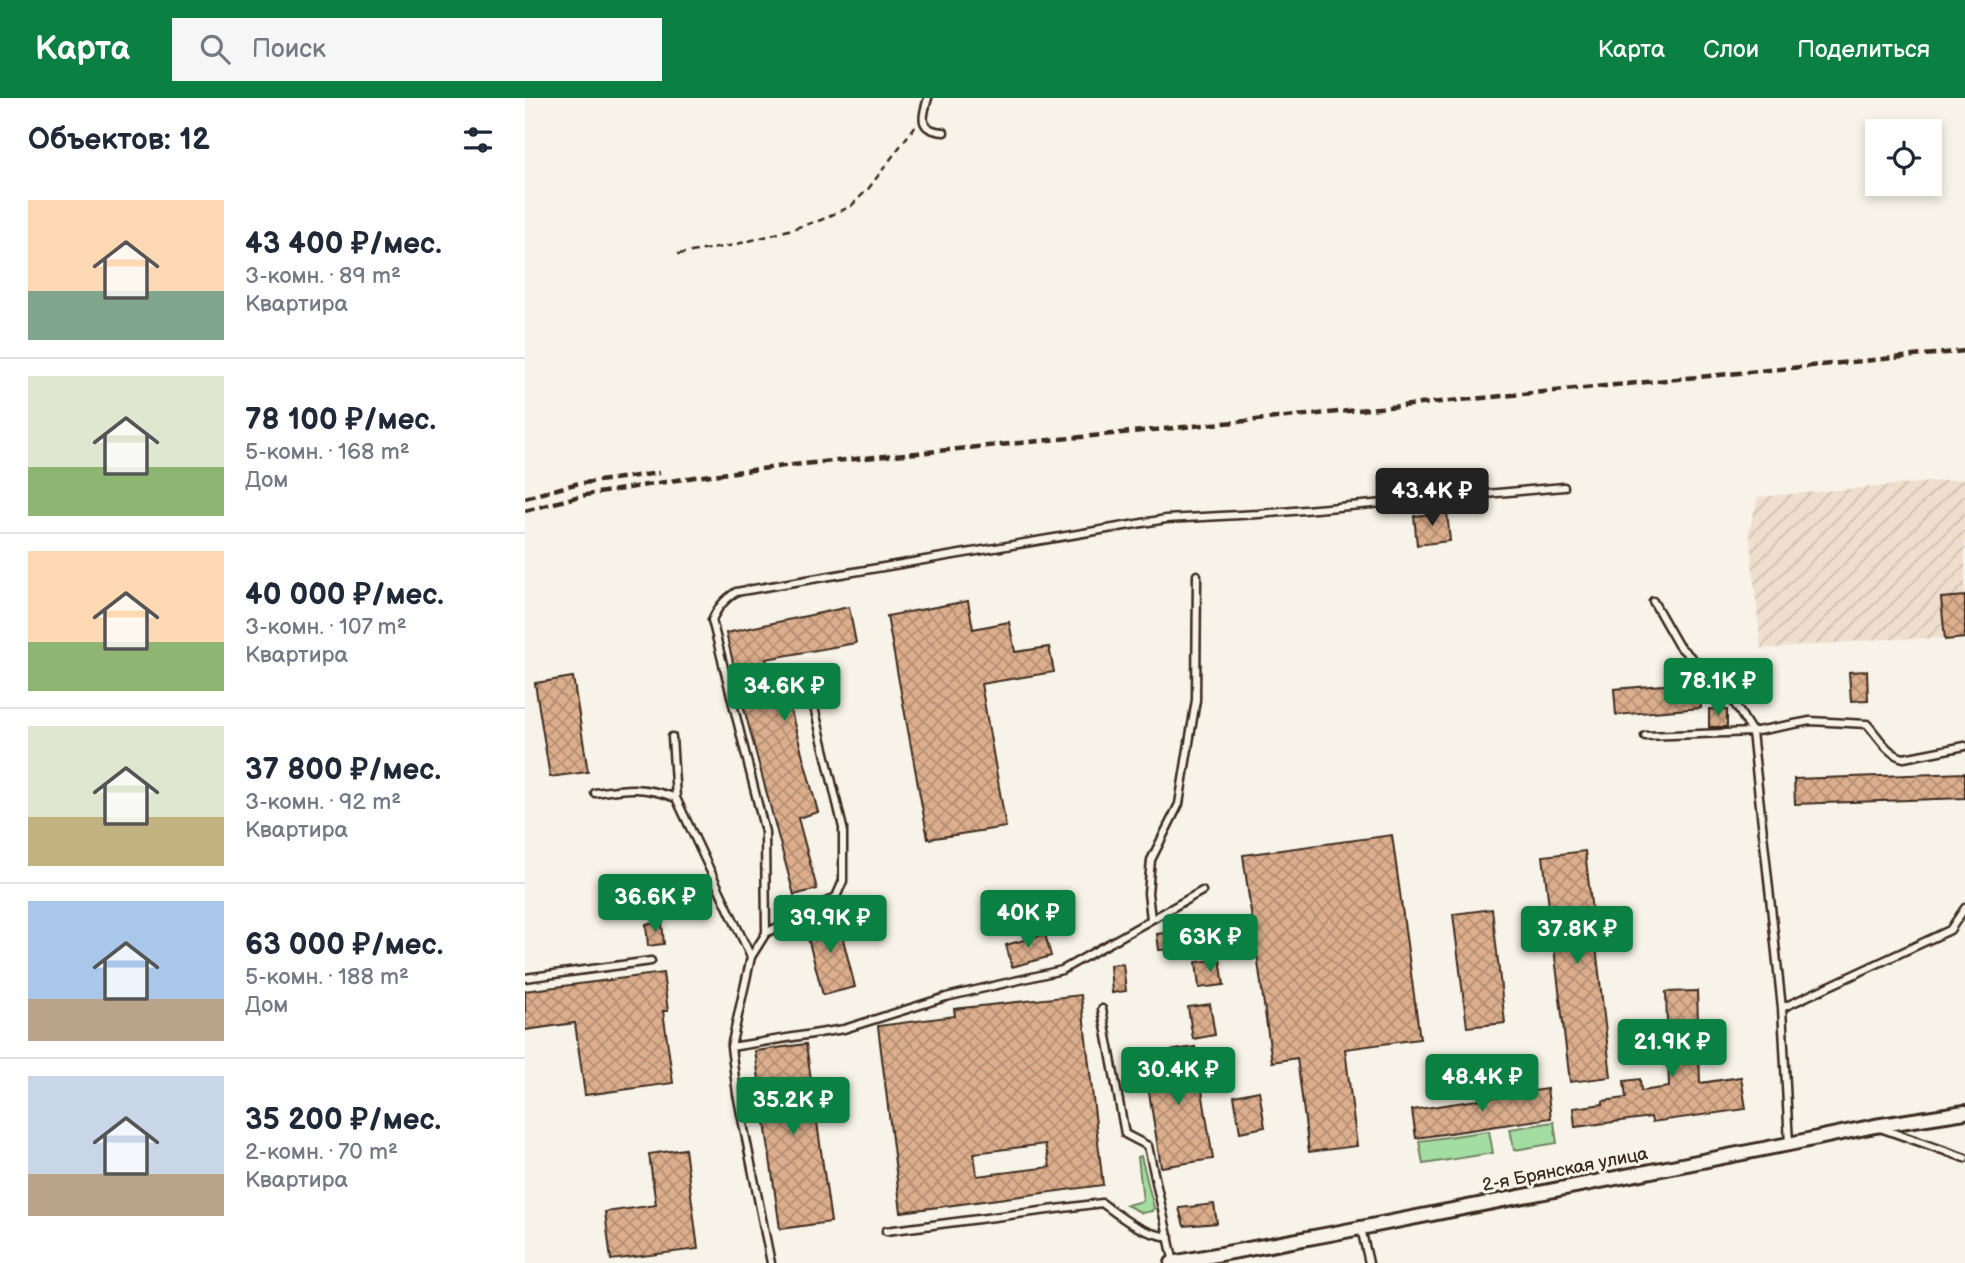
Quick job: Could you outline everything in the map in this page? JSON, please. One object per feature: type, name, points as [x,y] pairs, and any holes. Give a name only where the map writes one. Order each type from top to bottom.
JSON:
[{"type":"street","name":"2-я Брянская улица","points":[[1173,1263],[1875,1126],[1965,1112]]},
{"type":"lane","points":[[928,98],[922,117],[925,126],[932,132],[944,132]]},
{"type":"lane","points":[[766,933],[765,832],[712,620],[717,609],[736,593],[1165,519],[1258,514],[1564,487]]},
{"type":"lane","points":[[1151,919],[1148,893],[1151,860],[1179,804],[1196,700],[1197,575]]},
{"type":"lane","points":[[1653,601],[1678,645],[1727,691],[1752,732],[1782,1008],[1789,1144]]},
{"type":"lane","points":[[771,1263],[737,1094],[731,1047],[751,957],[766,933],[836,897],[843,881],[843,828],[808,682]]},
{"type":"lane","points":[[1644,736],[1752,732],[1810,721],[1867,724],[1890,751],[1904,758],[1965,746]]},
{"type":"lane","points":[[672,737],[676,799],[751,957]]},
{"type":"lane","points":[[595,793],[630,788],[659,792],[676,799]]},
{"type":"lane","points":[[731,1047],[844,1029],[946,997],[1062,970],[1202,891]]},
{"type":"lane","points":[[1782,1008],[1951,930],[1965,908]]},
{"type":"lane","points":[[525,978],[651,961]]},
{"type":"lane","points":[[1102,1009],[1125,1134],[1148,1146],[1173,1263]]},
{"type":"lane","points":[[1875,1126],[1965,1157]]},
{"type":"lane","points":[[886,1231],[1102,1203],[1133,1226],[1169,1237]]},
{"type":"lane","points":[[1361,1228],[1369,1263]]},
{"type":"path","points":[[678,254],[729,246],[772,235],[821,220],[851,206],[869,188],[922,117]]},
{"type":"shaded area","points":[[1965,479],[1965,638],[1885,639],[1761,649],[1749,531],[1758,497]]},
{"type":"green space","points":[[1554,1122],[1557,1143],[1514,1150],[1510,1129]]},
{"type":"green space","points":[[1489,1131],[1493,1153],[1423,1164],[1419,1141]]},
{"type":"green space","points":[[1141,1156],[1154,1208],[1142,1213],[1126,1205],[1143,1201],[1138,1157]]},
{"type":"building","points":[[1447,512],[1450,541],[1417,545],[1414,516]]},
{"type":"building","points":[[1965,596],[1965,638],[1945,640],[1941,598]]},
{"type":"building","points":[[968,601],[973,629],[1009,622],[1015,652],[1049,647],[1054,672],[981,684],[1006,827],[928,839],[887,616]]},
{"type":"building","points":[[849,607],[856,643],[766,659],[775,693],[785,690],[818,812],[798,818],[817,889],[794,895],[726,633]]},
{"type":"building","points":[[1867,671],[1868,700],[1851,701],[1849,672]]},
{"type":"building","points":[[573,677],[588,772],[550,777],[535,683]]},
{"type":"building","points":[[1699,682],[1701,708],[1616,715],[1614,689]]},
{"type":"building","points":[[1709,709],[1727,710],[1727,727],[1709,727]]},
{"type":"building","points":[[1965,773],[1965,798],[1795,804],[1794,779]]},
{"type":"building","points":[[1392,835],[1420,1039],[1345,1049],[1357,1146],[1309,1152],[1297,1058],[1272,1062],[1243,855]]},
{"type":"building","points":[[1585,851],[1611,1077],[1570,1082],[1543,856]]},
{"type":"building","points":[[1492,909],[1505,1023],[1467,1027],[1453,914]]},
{"type":"building","points":[[837,915],[855,987],[823,995],[804,923]]},
{"type":"building","points":[[662,923],[664,944],[648,946],[646,924]]},
{"type":"building","points":[[1174,932],[1176,949],[1159,950],[1157,934]]},
{"type":"building","points":[[1045,934],[1051,956],[1012,967],[1006,945]]},
{"type":"building","points":[[1220,959],[1224,985],[1199,988],[1196,962]]},
{"type":"building","points":[[1123,964],[1126,991],[1112,993],[1110,965]]},
{"type":"building","points":[[663,973],[668,1011],[663,1011],[673,1083],[585,1095],[575,1023],[525,1030],[525,991]]},
{"type":"building","points":[[1697,991],[1700,1083],[1741,1077],[1746,1109],[1652,1122],[1651,1117],[1575,1127],[1573,1108],[1626,1098],[1624,1081],[1640,1079],[1641,1091],[1669,1087],[1666,992]]},
{"type":"building","points":[[1081,995],[1103,1185],[901,1212],[878,1026],[955,1016],[954,1009]],"holes":[[[1045,1144],[1050,1167],[977,1176],[974,1153]]]},
{"type":"building","points":[[1210,1004],[1215,1035],[1193,1039],[1188,1007]]},
{"type":"building","points":[[806,1044],[831,1222],[780,1229],[755,1051]]},
{"type":"building","points":[[1195,1047],[1213,1159],[1161,1167],[1143,1055]]},
{"type":"building","points":[[1547,1089],[1551,1118],[1416,1138],[1412,1110]]},
{"type":"building","points":[[1259,1091],[1265,1127],[1240,1132],[1234,1096]]},
{"type":"building","points":[[685,1149],[698,1249],[611,1260],[605,1212],[656,1205],[649,1154]]},
{"type":"building","points":[[1214,1204],[1217,1223],[1184,1226],[1179,1208]]},
{"type":"railway","points":[[525,511],[580,496],[695,477],[793,465],[1965,351]]},
{"type":"railway","points":[[525,498],[575,484],[659,473]]}]
